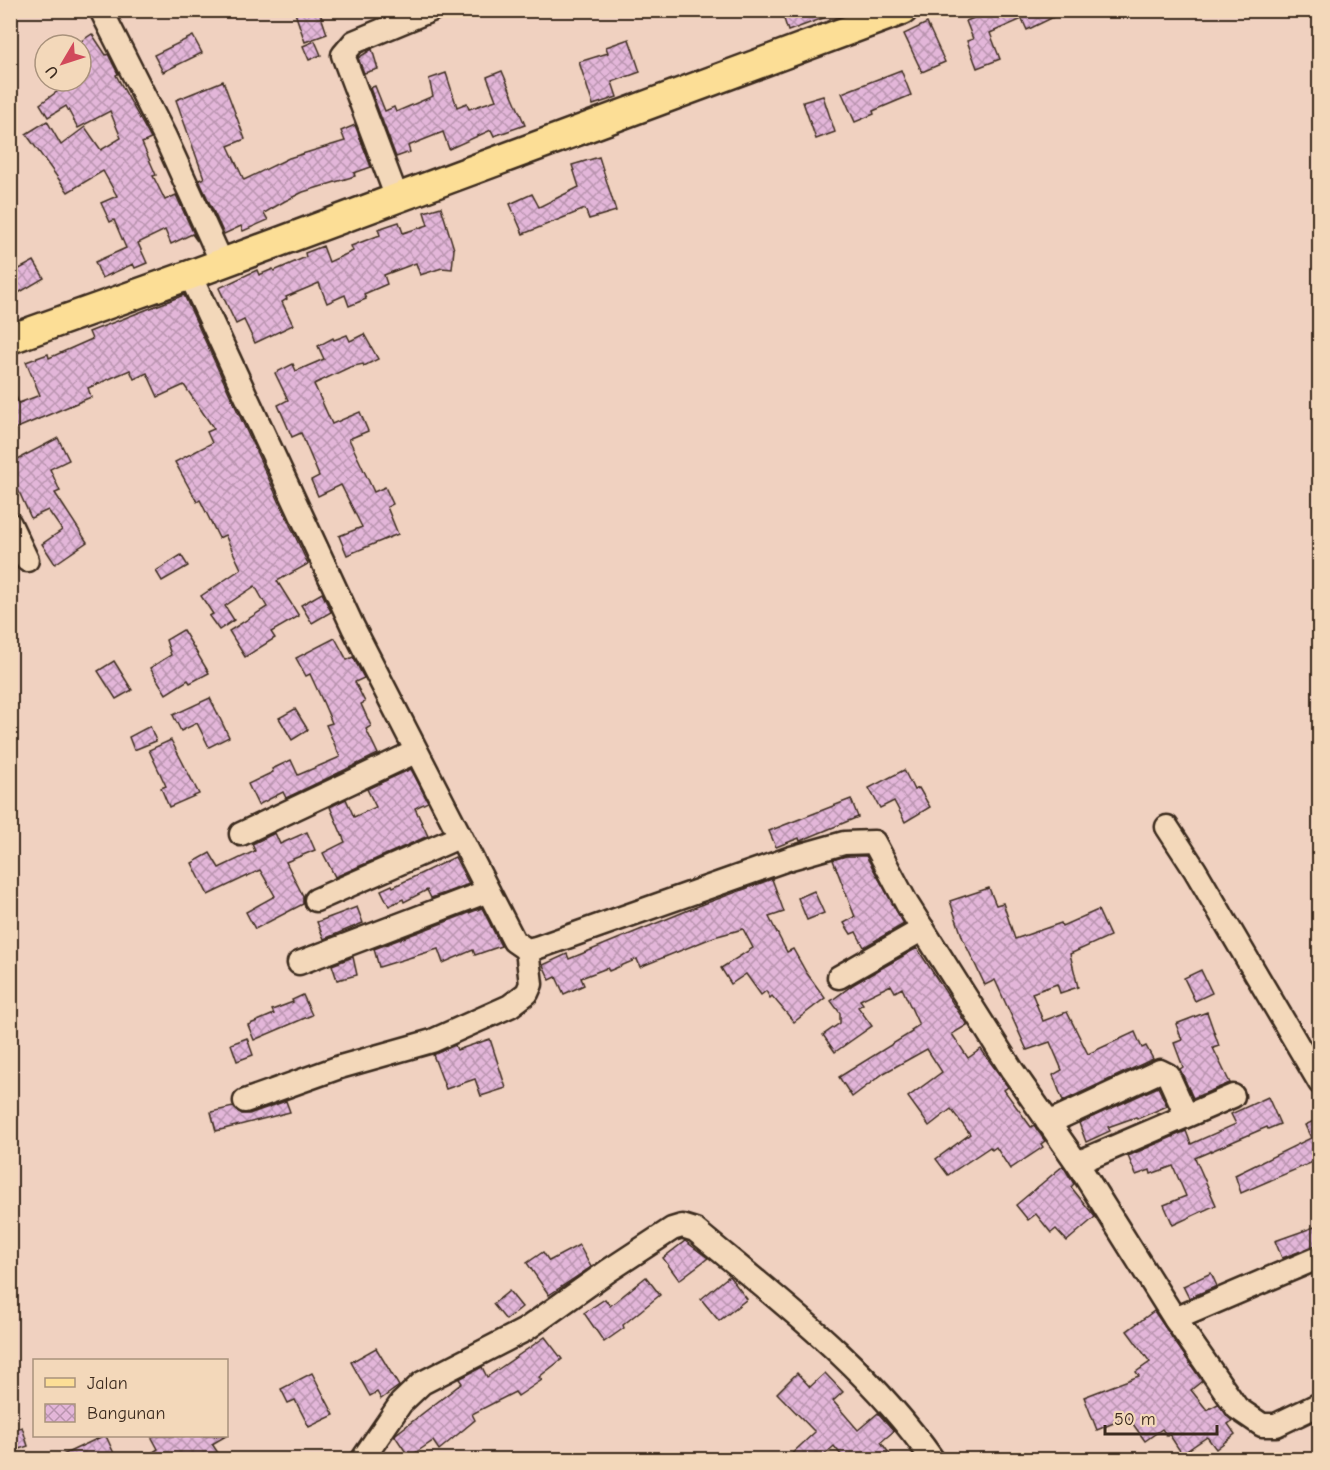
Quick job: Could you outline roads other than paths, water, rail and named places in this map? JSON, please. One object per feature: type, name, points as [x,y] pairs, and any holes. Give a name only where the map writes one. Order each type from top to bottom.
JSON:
[{"type":"main road","points":[[10,339],[190,275],[903,10]]},
{"type":"street","points":[[101,10],[165,137],[222,263]]},
{"type":"street","points":[[397,198],[343,56],[354,42],[431,10]]},
{"type":"street","points":[[190,275],[353,627],[415,752],[514,941],[527,950],[531,984],[527,993],[510,1006],[432,1041],[340,1067],[245,1101]]},
{"type":"street","points":[[10,524],[27,560]]},
{"type":"street","points":[[241,834],[415,752]]},
{"type":"street","points":[[1167,827],[1195,870],[1320,1083]]},
{"type":"street","points":[[316,900],[459,837]]},
{"type":"street","points":[[527,950],[791,858],[844,843],[874,842],[923,929],[1048,1123],[1077,1163],[1175,1319],[1237,1408],[1253,1422],[1275,1425],[1320,1404]]},
{"type":"street","points":[[299,963],[488,891]]},
{"type":"street","points":[[839,977],[923,929]]},
{"type":"street","points":[[1048,1123],[1160,1071],[1168,1075],[1186,1115]]},
{"type":"street","points":[[1077,1163],[1233,1096]]},
{"type":"street","points":[[363,1460],[401,1403],[422,1383],[525,1330],[648,1243],[682,1226],[695,1230],[759,1282],[878,1390],[933,1460]]},
{"type":"street","points":[[1175,1319],[1320,1257]]}]
